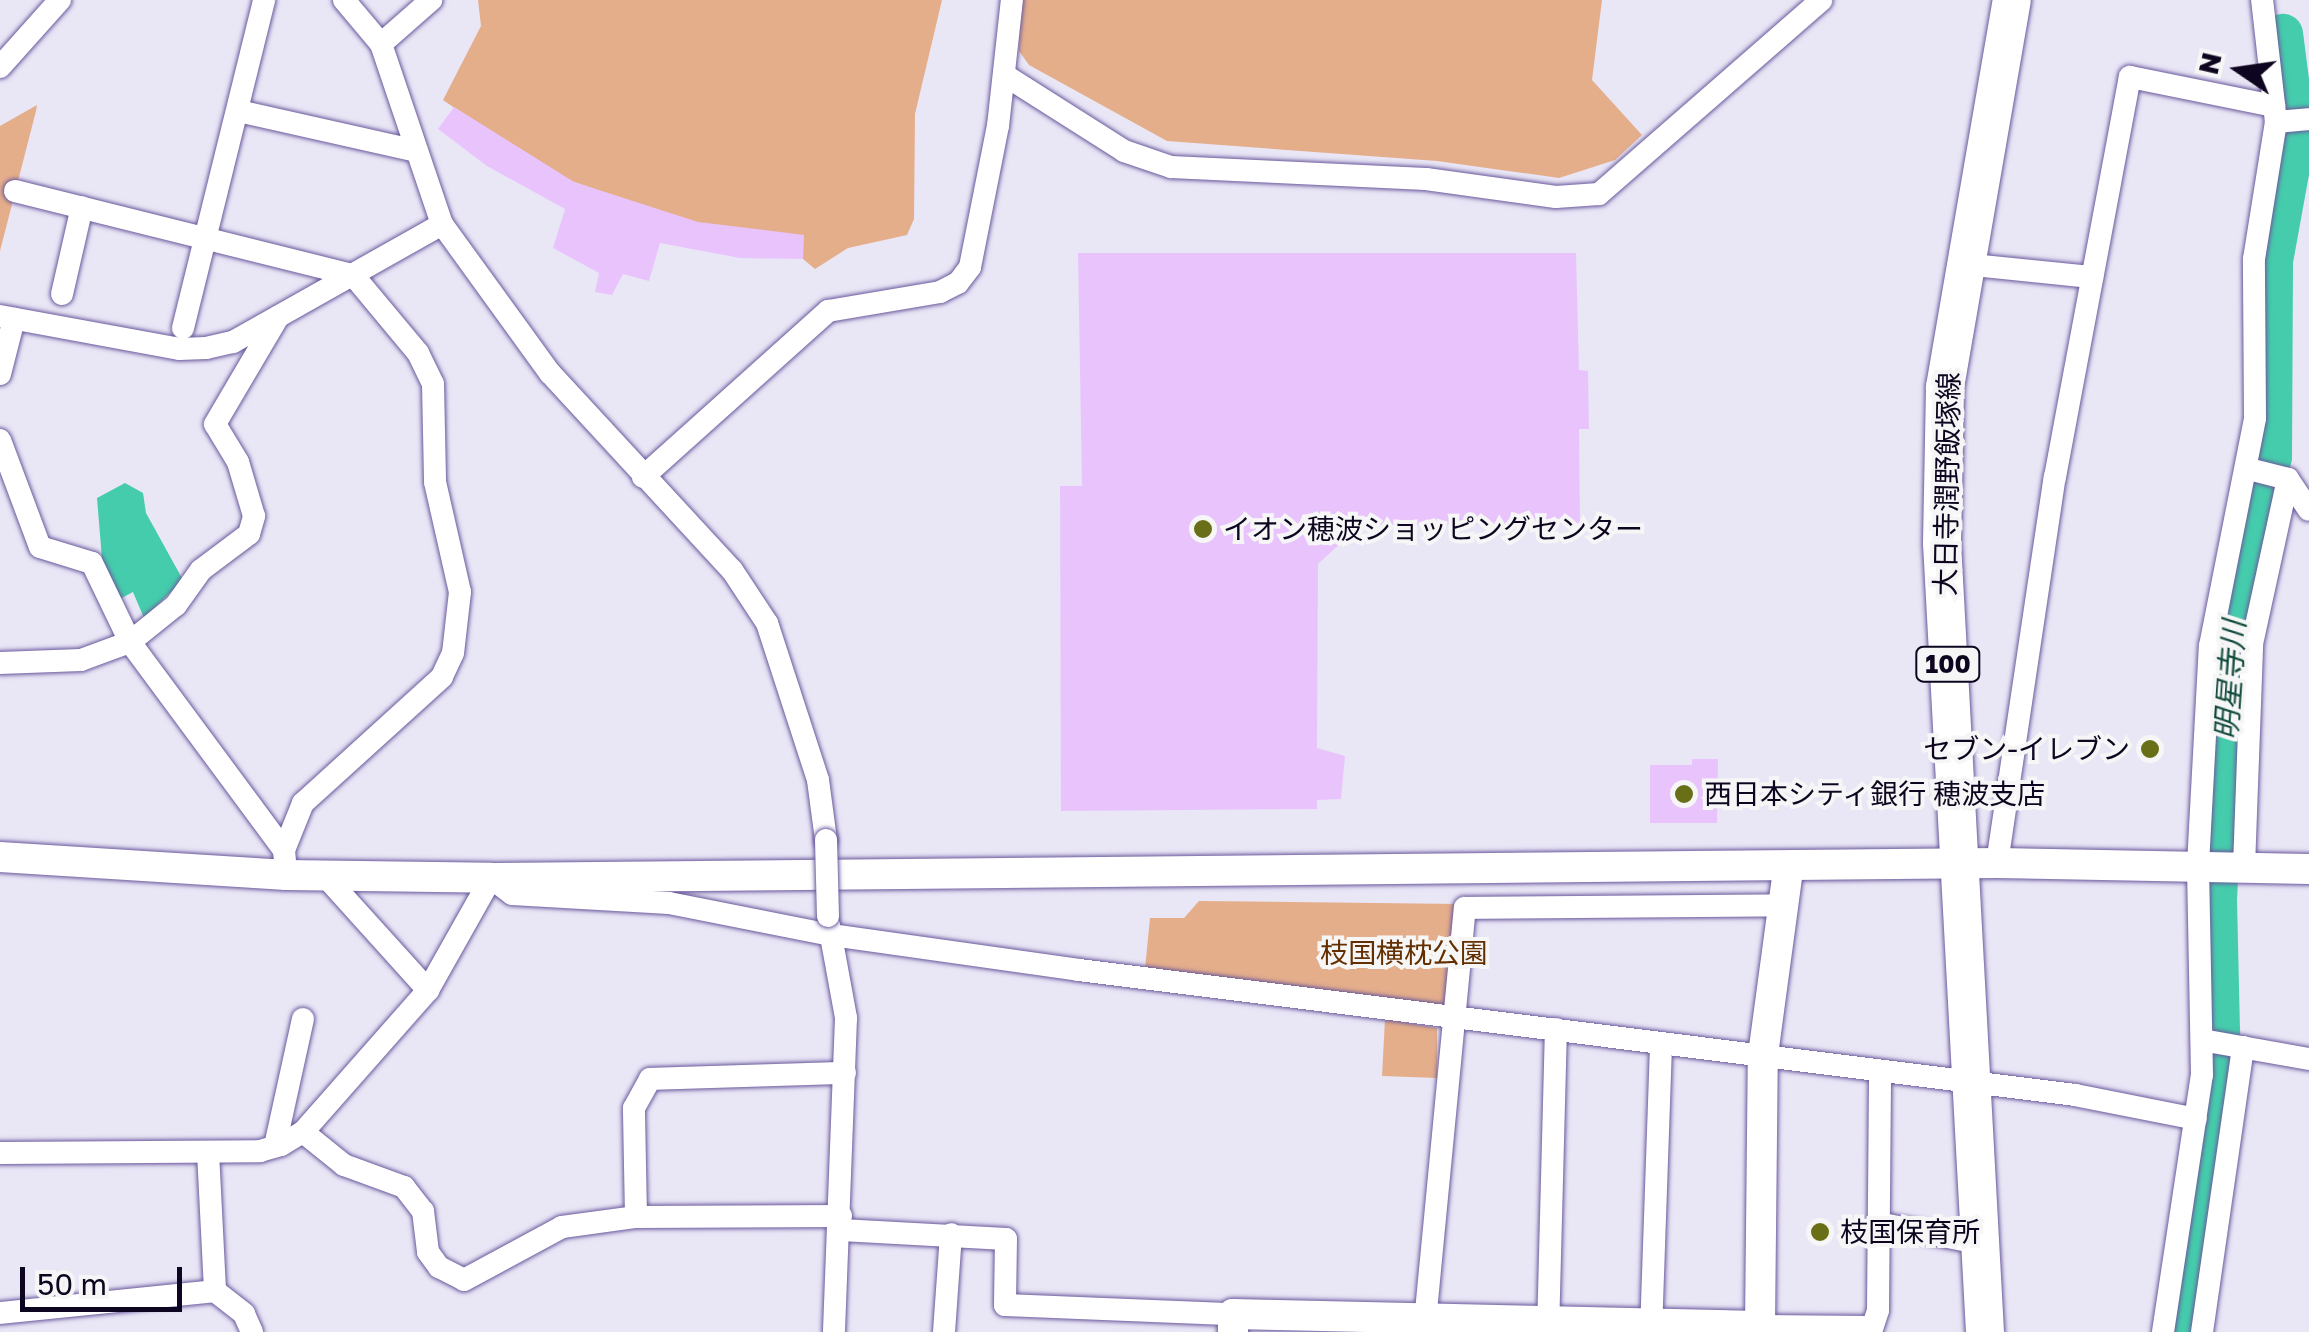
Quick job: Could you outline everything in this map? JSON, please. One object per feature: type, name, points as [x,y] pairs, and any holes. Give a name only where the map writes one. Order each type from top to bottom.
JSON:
[{"type":"main road","name":"大日寺潤野飯塚線","points":[[1985,1332],[1942,543],[1945,387],[1962,264],[2012,0]]},
{"type":"street","points":[[0,67],[60,0]]},
{"type":"street","points":[[183,328],[209,236],[264,0]]},
{"type":"street","points":[[344,0],[381,44],[413,150],[442,224],[550,373],[732,570],[767,623],[818,780],[826,840],[829,926],[846,1018],[834,1332]]},
{"type":"street","points":[[381,44],[431,0]]},
{"type":"street","points":[[643,478],[828,311],[940,292],[958,283],[970,267],[1006,76],[1012,0]]},
{"type":"street","points":[[1006,76],[1124,151],[1171,167],[1426,178],[1556,198],[1599,194],[1821,0]]},
{"type":"street","points":[[2202,1332],[2223,1044],[2221,866],[2210,646],[2252,470],[2256,418],[2254,259],[2290,117],[2262,0]]},
{"type":"street","points":[[1998,863],[2055,477],[2130,77],[2290,117]]},
{"type":"street","points":[[238,111],[413,150]]},
{"type":"street","points":[[16,190],[353,275],[418,353],[433,384],[435,482],[460,611],[442,677],[304,803],[285,862]]},
{"type":"street","points":[[62,294],[82,207]]},
{"type":"street","points":[[0,374],[7,317],[179,349],[233,342],[442,224]]},
{"type":"street","points":[[1962,264],[2092,277]]},
{"type":"street","points":[[0,663],[81,660],[130,642],[254,524],[238,462],[215,424],[278,317]]},
{"type":"street","points":[[0,440],[40,547],[92,563],[130,642],[285,862]]},
{"type":"street","points":[[2252,470],[2284,478],[2309,510]]},
{"type":"street","points":[[2221,866],[2252,644],[2284,478]]},
{"type":"street","points":[[0,856],[285,862],[325,876],[491,878],[876,870],[1788,869],[1998,863],[2309,869]]},
{"type":"street","points":[[1760,1329],[1763,1055],[1788,869]]},
{"type":"street","points":[[325,876],[428,990]]},
{"type":"street","points":[[491,878],[512,894],[668,903],[1455,1016],[1969,1081],[2196,1119]]},
{"type":"street","points":[[0,1153],[208,1152],[275,1146],[302,1132],[428,990],[491,878]]},
{"type":"street","points":[[1424,1327],[1465,908],[1783,905]]},
{"type":"street","points":[[275,1146],[303,1019]]},
{"type":"street","points":[[1547,1329],[1556,1028]]},
{"type":"street","points":[[1651,1329],[1661,1043]]},
{"type":"street","points":[[2223,1044],[2309,1059]]},
{"type":"street","points":[[2163,1332],[2196,1119],[2223,1044]]},
{"type":"street","points":[[302,1132],[344,1165],[404,1187],[423,1211],[428,1252],[439,1268],[464,1280],[536,1236],[636,1217],[841,1223],[1006,1239],[1005,1305],[1233,1323],[1871,1330],[1878,1310],[1880,1070]]},
{"type":"street","points":[[636,1217],[634,1108],[650,1080],[845,1073]]},
{"type":"street","points":[[208,1152],[215,1291]]},
{"type":"street","points":[[1878,1222],[1979,1243]]},
{"type":"street","points":[[944,1332],[951,1234]]},
{"type":"street","points":[[0,1313],[215,1291],[244,1314],[252,1332]]},
{"type":"street","points":[[0,1328],[7,1332]]},
{"type":"green space","points":[[478,0],[942,0],[915,114],[914,219],[907,235],[848,248],[815,269],[803,259],[574,182],[532,161],[443,100],[481,26]]},
{"type":"green space","points":[[1021,0],[1602,0],[1592,80],[1642,135],[1615,160],[1559,178],[1437,161],[1167,141],[1029,65],[1019,51]]},
{"type":"green space","points":[[37,105],[36,111],[0,251],[0,126]]},
{"type":"green space","name":"枝国横枕公園","points":[[1199,901],[1459,904],[1447,1007],[1145,969],[1150,918],[1184,918]]},
{"type":"green space","points":[[1385,1019],[1437,1028],[1437,1078],[1382,1076]]},
{"type":"shaded area","points":[[125,483],[143,493],[146,513],[183,580],[144,618],[133,592],[116,601],[103,571],[97,498]]},
{"type":"building","points":[[454,107],[574,182],[698,222],[804,235],[803,259],[740,258],[660,243],[649,281],[623,274],[612,295],[595,292],[599,273],[553,248],[565,209],[487,166],[438,129]]},
{"type":"building","name":"イオン穂波ショッピングセンター","points":[[1078,253],[1576,253],[1579,370],[1588,371],[1589,429],[1579,429],[1580,524],[1360,525],[1318,564],[1317,748],[1345,756],[1341,799],[1317,800],[1317,809],[1061,811],[1060,486],[1082,486]]},
{"type":"building","name":"西日本シティ銀行 穂波支店","points":[[1692,759],[1718,759],[1717,823],[1650,823],[1650,765],[1692,765]]},
{"type":"waterway","name":"明星寺川","points":[[2185,1332],[2220,1032],[2217,900],[2228,676],[2236,602],[2272,457],[2273,261],[2296,135],[2283,34]]},
{"type":"place","name":"イオン穂波ショッピングセンター","points":[[1203,529]]},
{"type":"place","name":"セブン-イレブン","points":[[2150,749]]},
{"type":"place","name":"西日本シティ銀行 穂波支店","points":[[1684,794]]},
{"type":"place","name":"枝国保育所","points":[[1820,1232]]}]
